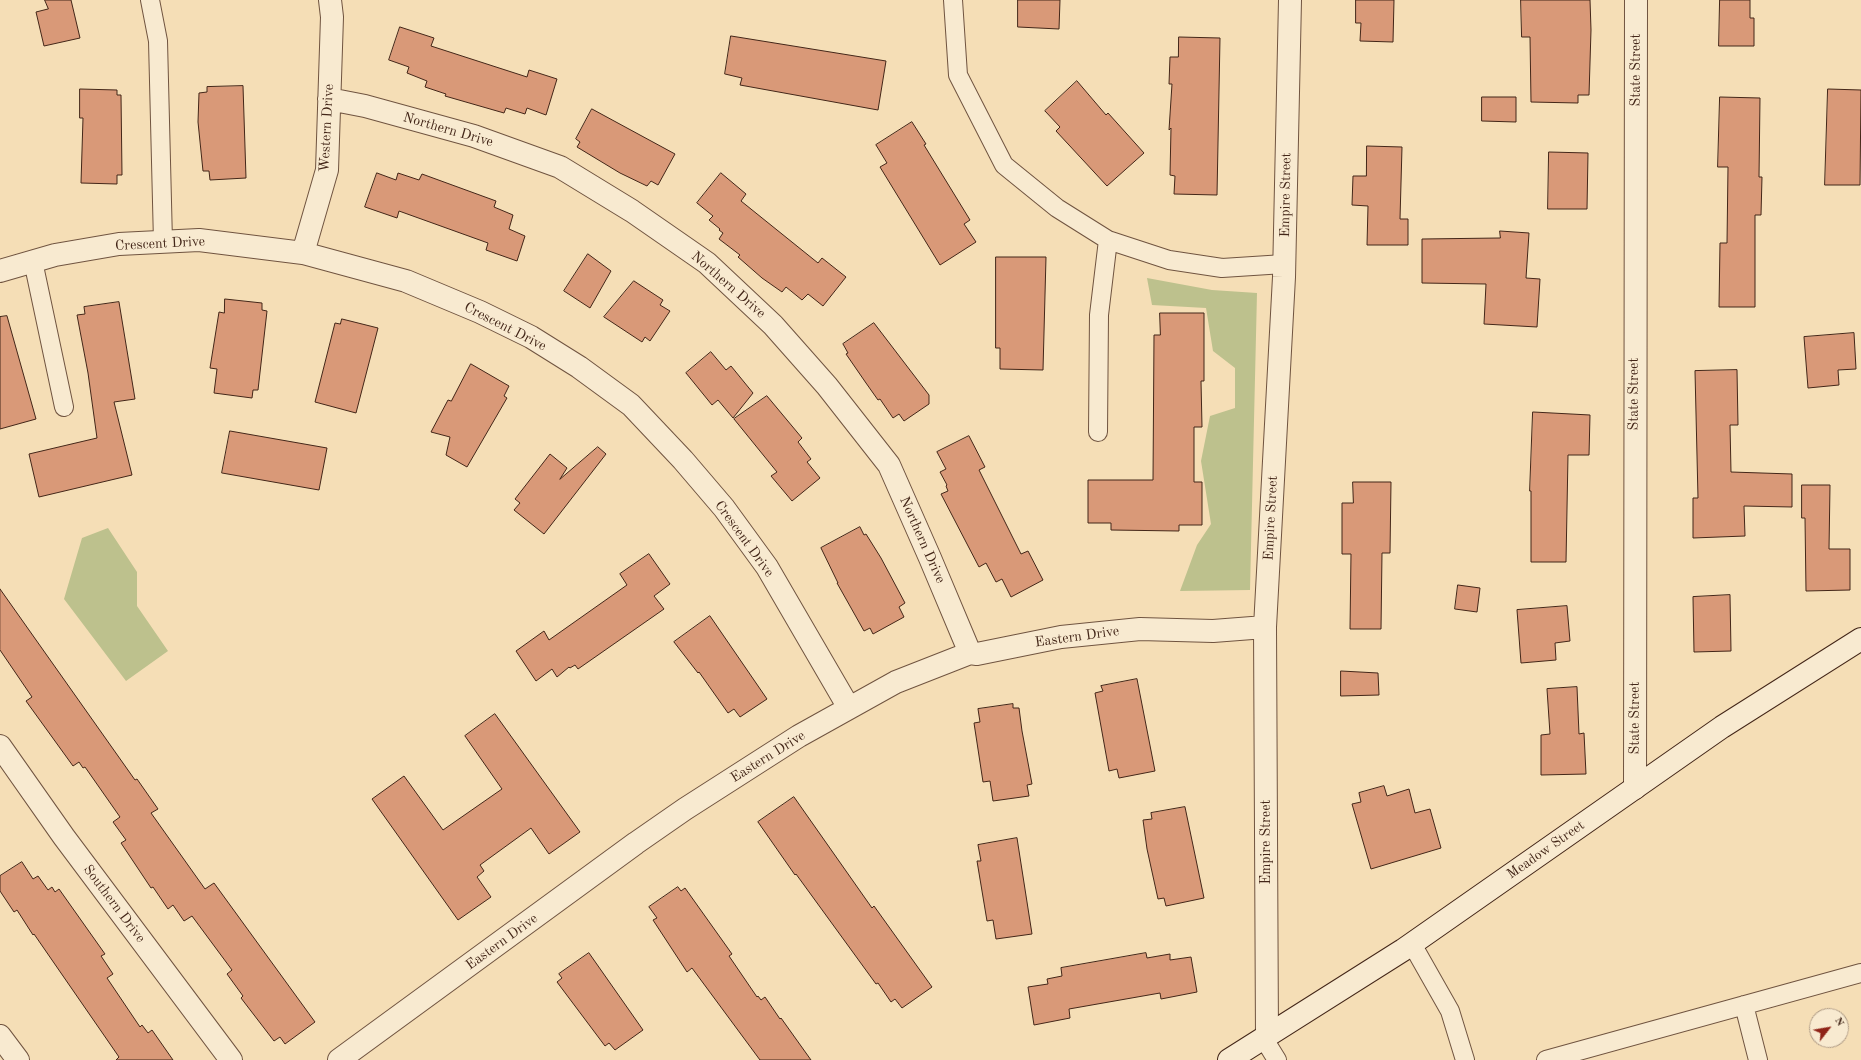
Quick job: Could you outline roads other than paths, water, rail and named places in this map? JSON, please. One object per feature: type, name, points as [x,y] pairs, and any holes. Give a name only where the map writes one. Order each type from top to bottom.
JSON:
[{"type":"street","name":"Western Drive","points":[[303,253],[326,170],[332,18],[330,0]]},
{"type":"street","name":"Empire Street","points":[[1266,1038],[1265,627],[1284,264],[1290,0]]},
{"type":"street","name":"State Street","points":[[1635,788],[1636,0]]},
{"type":"street","name":"Northern Drive","points":[[329,99],[365,106],[474,136],[560,167],[632,211],[707,263],[773,325],[827,386],[889,465],[970,653]]},
{"type":"street","name":"Crescent Drive","points":[[0,271],[55,255],[119,244],[199,240],[303,253],[406,281],[480,312],[531,337],[579,367],[631,405],[688,466],[724,508],[767,567],[849,708]]},
{"type":"street","name":"Eastern Drive","points":[[339,1060],[636,843],[685,809],[799,736],[896,682],[970,653],[977,654],[1061,637],[1140,629],[1213,631],[1265,627]]},
{"type":"street","name":"Meadow Street","points":[[1229,1060],[1266,1038],[1412,944],[1722,726],[1861,639]]},
{"type":"street","name":"Southern Drive","points":[[0,746],[69,844],[231,1060]]},
{"type":"street","points":[[0,1036],[18,1060]]},
{"type":"lane","points":[[150,0],[158,41],[163,242]]},
{"type":"lane","points":[[949,1],[958,75],[1004,165],[1057,208],[1108,240],[1169,260],[1222,268],[1284,264]]},
{"type":"lane","points":[[1098,432],[1099,315],[1108,240]]},
{"type":"lane","points":[[33,262],[64,407]]},
{"type":"lane","points":[[1412,944],[1450,1012],[1465,1060]]},
{"type":"lane","points":[[1546,1060],[1861,972]]},
{"type":"lane","points":[[1744,1005],[1758,1060]]},
{"type":"lane","points":[[1266,1038],[1277,1060]]}]
